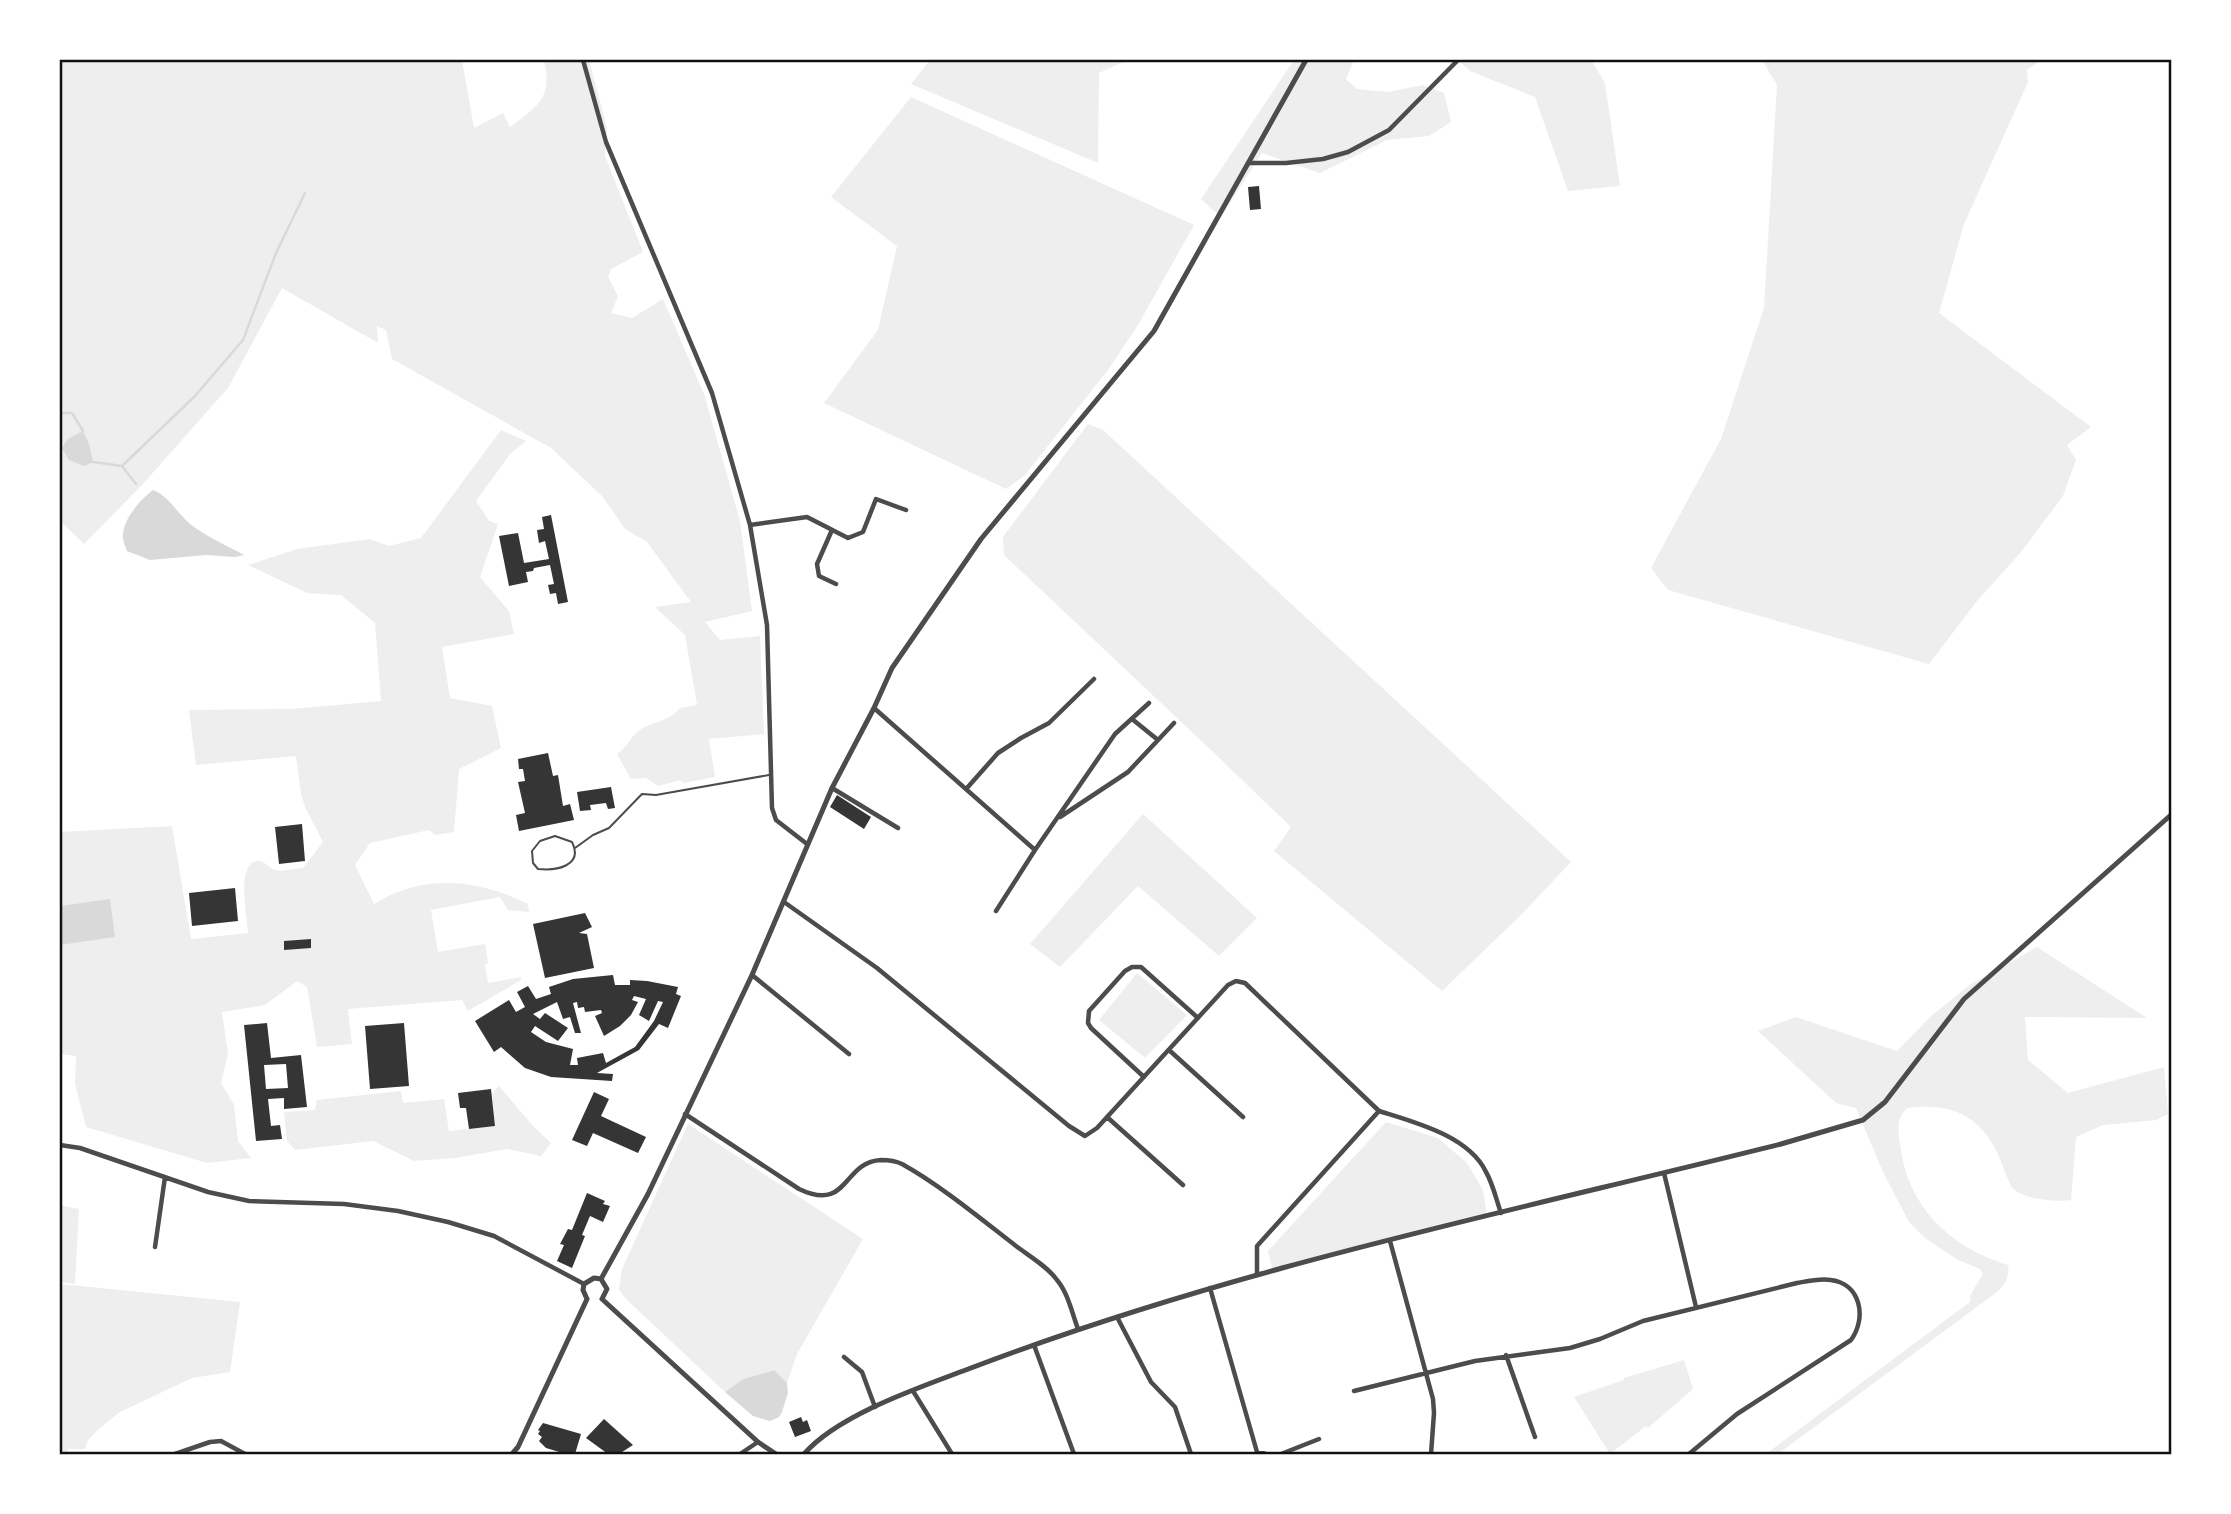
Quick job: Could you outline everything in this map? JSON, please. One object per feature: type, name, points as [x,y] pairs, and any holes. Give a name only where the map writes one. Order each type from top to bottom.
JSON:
[{"type":"street","points":[[583,60],[606,142],[712,393],[750,525],[767,625],[772,808],[776,820],[807,844]]},
{"type":"street","points":[[601,1279],[644,1202],[752,975],[832,788],[892,668],[981,539],[1154,331],[1306,60]]},
{"type":"street","points":[[1248,163],[1323,159],[1348,152],[1389,130],[1458,60]]},
{"type":"street","points":[[750,525],[807,517],[848,538],[863,532],[876,499],[906,510]]},
{"type":"street","points":[[832,530],[817,564],[819,576],[836,584]]},
{"type":"street","points":[[967,788],[998,753],[1049,723],[1094,679]]},
{"type":"street","points":[[996,911],[1115,734],[1149,703]]},
{"type":"street","points":[[874,708],[1035,850]]},
{"type":"street","points":[[1132,719],[1158,740]]},
{"type":"street","points":[[1056,820],[1128,772],[1174,723]]},
{"type":"street","points":[[832,788],[898,828]]},
{"type":"street","points":[[804,1454],[822,1436],[843,1422],[875,1407],[1033,1344],[1116,1316],[1257,1275],[1825,1132],[1863,1120],[1885,1102],[1964,999],[2172,814]]},
{"type":"street","points":[[784,902],[877,968],[1069,1126],[1085,1136],[1097,1128],[1228,985],[1236,981],[1245,983],[1380,1111],[1442,1133],[1471,1153],[1485,1169],[1501,1213]]},
{"type":"street","points":[[1144,1077],[1090,1028],[1088,1023],[1089,1012],[1125,971],[1141,967],[1198,1018]]},
{"type":"street","points":[[752,975],[849,1054]]},
{"type":"street","points":[[1169,1050],[1243,1117]]},
{"type":"street","points":[[1257,1275],[1257,1246],[1380,1111]]},
{"type":"street","points":[[685,1114],[811,1196],[819,1197],[835,1192],[857,1169],[867,1164],[880,1160],[901,1163],[995,1229],[1053,1274],[1065,1294],[1078,1329]]},
{"type":"street","points":[[1107,1117],[1183,1185]]},
{"type":"street","points":[[60,1144],[80,1148],[208,1192],[249,1200],[344,1204],[398,1211],[448,1222],[494,1236],[584,1284]]},
{"type":"street","points":[[1664,1173],[1696,1307]]},
{"type":"street","points":[[155,1247],[164,1177]]},
{"type":"street","points":[[1390,1241],[1427,1373],[1434,1413],[1431,1454]]},
{"type":"street","points":[[584,1284],[594,1278],[601,1279]]},
{"type":"street","points":[[584,1284],[583,1294],[587,1299],[602,1299],[607,1289],[601,1279]]},
{"type":"street","points":[[1354,1391],[1506,1355],[1570,1348],[1643,1321],[1823,1279],[1840,1282],[1852,1290],[1860,1313],[1851,1340],[1737,1413],[1689,1454]]},
{"type":"street","points":[[1210,1288],[1256,1452],[1266,1454]]},
{"type":"street","points":[[512,1454],[518,1447],[587,1299]]},
{"type":"street","points":[[602,1299],[758,1442],[776,1454]]},
{"type":"street","points":[[1116,1316],[1151,1382],[1175,1406],[1191,1454]]},
{"type":"street","points":[[1033,1344],[1074,1454]]},
{"type":"street","points":[[1506,1355],[1535,1437]]},
{"type":"street","points":[[844,1357],[862,1372],[875,1407]]},
{"type":"street","points":[[913,1391],[952,1454]]},
{"type":"street","points":[[1281,1454],[1320,1439]]},
{"type":"street","points":[[175,1454],[221,1441],[245,1454]]},
{"type":"street","points":[[740,1454],[758,1442]]},
{"type":"lane","points":[[575,848],[572,842],[566,839],[547,837],[532,851],[533,863],[542,870],[566,866],[574,860],[575,848],[609,828],[642,794],[771,775]]},
{"type":"shaded area","points":[[60,60],[462,60],[474,128],[503,113],[510,127],[535,107],[545,92],[544,60],[589,60],[607,128],[605,156],[643,252],[611,269],[608,277],[618,296],[611,313],[632,318],[663,299],[704,394],[740,521],[752,611],[705,622],[720,640],[760,636],[764,734],[709,739],[715,777],[684,783],[680,780],[658,786],[646,778],[631,779],[617,754],[641,729],[670,717],[680,708],[697,705],[685,635],[655,607],[691,602],[647,542],[625,529],[603,497],[551,448],[392,359],[386,330],[377,326],[378,343],[282,288],[228,388],[142,485],[84,544],[60,521]]},
{"type":"shaded area","points":[[930,60],[1128,60],[1099,73],[1098,163],[911,84]]},
{"type":"shaded area","points":[[1294,60],[1354,60],[1346,79],[1357,89],[1388,92],[1423,85],[1444,93],[1451,122],[1429,136],[1387,140],[1320,173],[1262,153],[1221,217],[1201,199]]},
{"type":"shaded area","points":[[1458,60],[1591,60],[1605,83],[1620,186],[1568,191],[1535,97],[1470,71]]},
{"type":"shaded area","points":[[1762,60],[2041,60],[2027,70],[2028,82],[1964,224],[1939,313],[2091,427],[2067,445],[2076,460],[2063,496],[1929,664],[1668,590],[1651,568],[1721,439],[1764,308],[1777,85]]},
{"type":"shaded area","points":[[911,97],[1194,225],[1138,325],[1108,370],[1025,475],[1006,489],[824,403],[878,330],[897,246],[831,197]]},
{"type":"shaded area","points":[[1088,424],[1103,430],[1571,862],[1521,915],[1442,991],[1274,851],[1291,827],[1004,555],[1003,537]]},
{"type":"shaded area","points":[[501,430],[526,441],[510,454],[476,501],[489,521],[498,524],[480,577],[509,611],[514,634],[442,647],[450,698],[492,706],[501,748],[459,769],[454,832],[435,835],[429,830],[370,843],[355,865],[374,904],[412,887],[451,883],[490,889],[528,904],[529,912],[508,910],[500,897],[431,910],[438,952],[485,944],[488,983],[521,977],[521,980],[468,1011],[462,1000],[348,1009],[352,1044],[317,1047],[307,987],[297,981],[265,1005],[222,1012],[228,1054],[221,1083],[234,1105],[238,1141],[251,1158],[207,1163],[86,1127],[75,1084],[76,1056],[60,1054],[60,832],[172,826],[191,939],[248,933],[244,891],[247,870],[252,863],[260,861],[278,871],[303,868],[323,842],[305,807],[296,756],[196,765],[189,710],[292,709],[381,701],[375,623],[341,595],[307,593],[248,565],[297,549],[370,539],[389,546],[421,538]]},
{"type":"shaded area","points":[[83,431],[93,462],[84,466],[69,460],[62,448],[68,439]]},
{"type":"shaded area","points":[[153,490],[196,528],[244,555],[150,560],[127,551],[123,536],[126,522],[138,504]]},
{"type":"shaded area","points":[[1143,814],[1257,918],[1219,956],[1138,886],[1060,967],[1030,944]]},
{"type":"shaded area","points":[[110,899],[115,937],[60,945],[60,906]]},
{"type":"shaded area","points":[[2037,947],[2147,1018],[2025,1017],[2028,1060],[2068,1093],[2164,1067],[2168,1114],[2156,1120],[2103,1125],[2076,1137],[2071,1200],[2056,1201],[2032,1198],[2012,1188],[1997,1152],[1971,1120],[1949,1109],[1907,1108],[1899,1121],[1900,1144],[1904,1166],[1922,1205],[1934,1221],[1967,1247],[2008,1265],[2006,1280],[1997,1292],[1778,1454],[1766,1454],[1970,1302],[1971,1294],[1983,1274],[1980,1269],[1956,1259],[1925,1238],[1909,1222],[1883,1172],[1856,1108],[1836,1103],[1758,1031],[1796,1017],[1897,1051],[1931,1016],[1971,984]]},
{"type":"shaded area","points":[[1137,973],[1187,1015],[1145,1058],[1099,1020]]},
{"type":"shaded area","points":[[499,1086],[551,1143],[541,1156],[507,1149],[455,1158],[414,1161],[373,1141],[295,1150],[287,1141],[284,1112],[315,1110],[317,1100],[401,1091],[403,1103],[444,1099],[449,1131],[495,1126],[492,1093]]},
{"type":"shaded area","points":[[1386,1122],[1438,1138],[1467,1163],[1483,1190],[1487,1215],[1272,1268],[1268,1251]]},
{"type":"shaded area","points":[[688,1124],[863,1239],[797,1354],[787,1383],[773,1370],[743,1379],[725,1392],[625,1298],[619,1289],[622,1269]]},
{"type":"shaded area","points":[[60,1205],[79,1209],[75,1284],[60,1282]]},
{"type":"shaded area","points":[[60,1284],[240,1302],[230,1372],[192,1378],[120,1412],[88,1440],[85,1449],[68,1449],[67,1454],[60,1454]]},
{"type":"shaded area","points":[[1684,1360],[1693,1389],[1648,1428],[1646,1426],[1610,1454],[1574,1397]]},
{"type":"shaded area","points":[[774,1370],[787,1383],[788,1393],[779,1417],[770,1421],[753,1416],[725,1392],[743,1379]]},
{"type":"building","points":[[1259,186],[1261,209],[1250,210],[1248,187]]},
{"type":"building","points":[[551,515],[568,602],[558,604],[556,593],[550,594],[548,585],[554,584],[550,565],[526,572],[528,582],[509,586],[499,536],[518,533],[524,563],[549,559],[545,541],[539,543],[537,530],[544,529],[542,517]]},
{"type":"building","points":[[548,753],[553,776],[558,775],[563,806],[570,804],[574,820],[519,831],[516,815],[525,813],[518,782],[525,781],[518,759]]},
{"type":"building","points":[[611,787],[615,808],[608,809],[606,803],[590,805],[591,810],[580,811],[577,792]]},
{"type":"building","points":[[837,795],[871,817],[864,829],[830,807]]},
{"type":"building","points":[[302,824],[305,861],[279,864],[275,827]]},
{"type":"building","points":[[235,888],[238,921],[192,926],[189,893]]},
{"type":"building","points":[[585,913],[592,927],[579,933],[587,934],[594,968],[545,978],[533,924]]},
{"type":"building","points":[[311,939],[311,948],[284,950],[284,941]]},
{"type":"building","points":[[613,975],[615,985],[630,985],[630,980],[647,981],[678,987],[676,994],[681,996],[668,1028],[659,1024],[639,1050],[597,1073],[613,1074],[612,1081],[551,1077],[525,1068],[501,1047],[494,1052],[475,1021],[509,1000],[516,1012],[525,1007],[517,992],[528,986],[536,999],[551,994],[549,987],[573,979]],"holes":[[[634,996],[646,999],[639,1015],[649,1021],[658,1001],[663,1002],[654,1021],[635,1047],[606,1063],[603,1053],[577,1058],[578,1065],[570,1065],[573,1049],[546,1042],[531,1032],[535,1026],[558,1041],[568,1028],[545,1013],[540,1019],[533,1014],[557,1002],[563,1019],[570,1017],[575,1033],[581,1033],[573,1003],[577,1002],[578,1008],[584,1007],[585,1012],[601,1010],[602,1013],[595,1016],[604,1036],[631,1015],[638,1002],[632,1000]]]},
{"type":"building","points":[[267,1023],[271,1058],[301,1055],[307,1107],[284,1109],[284,1098],[268,1099],[271,1126],[280,1125],[282,1139],[256,1141],[244,1025]],"holes":[[[286,1064],[288,1088],[266,1089],[264,1065]]]},
{"type":"building","points":[[404,1023],[409,1086],[370,1089],[365,1026]]},
{"type":"building","points":[[491,1089],[495,1126],[469,1129],[466,1108],[460,1108],[458,1093]]},
{"type":"building","points":[[594,1092],[609,1099],[601,1116],[646,1137],[638,1153],[593,1133],[587,1146],[572,1140]]},
{"type":"building","points":[[587,1193],[610,1206],[603,1222],[590,1216],[572,1268],[557,1261],[564,1245],[560,1244],[568,1229],[572,1230]]},
{"type":"building","points":[[801,1417],[803,1422],[807,1420],[811,1431],[795,1437],[789,1422]]},
{"type":"building","points":[[604,1419],[633,1445],[619,1454],[608,1454],[586,1438]]},
{"type":"building","points":[[543,1423],[581,1434],[575,1454],[546,1448],[539,1441],[542,1437],[538,1434]]},
{"type":"waterway","points":[[122,466],[195,396],[243,340],[276,253],[305,193]]},
{"type":"waterway","points":[[60,413],[72,413],[83,431]]},
{"type":"waterway","points":[[93,462],[122,466],[136,484]]}]
